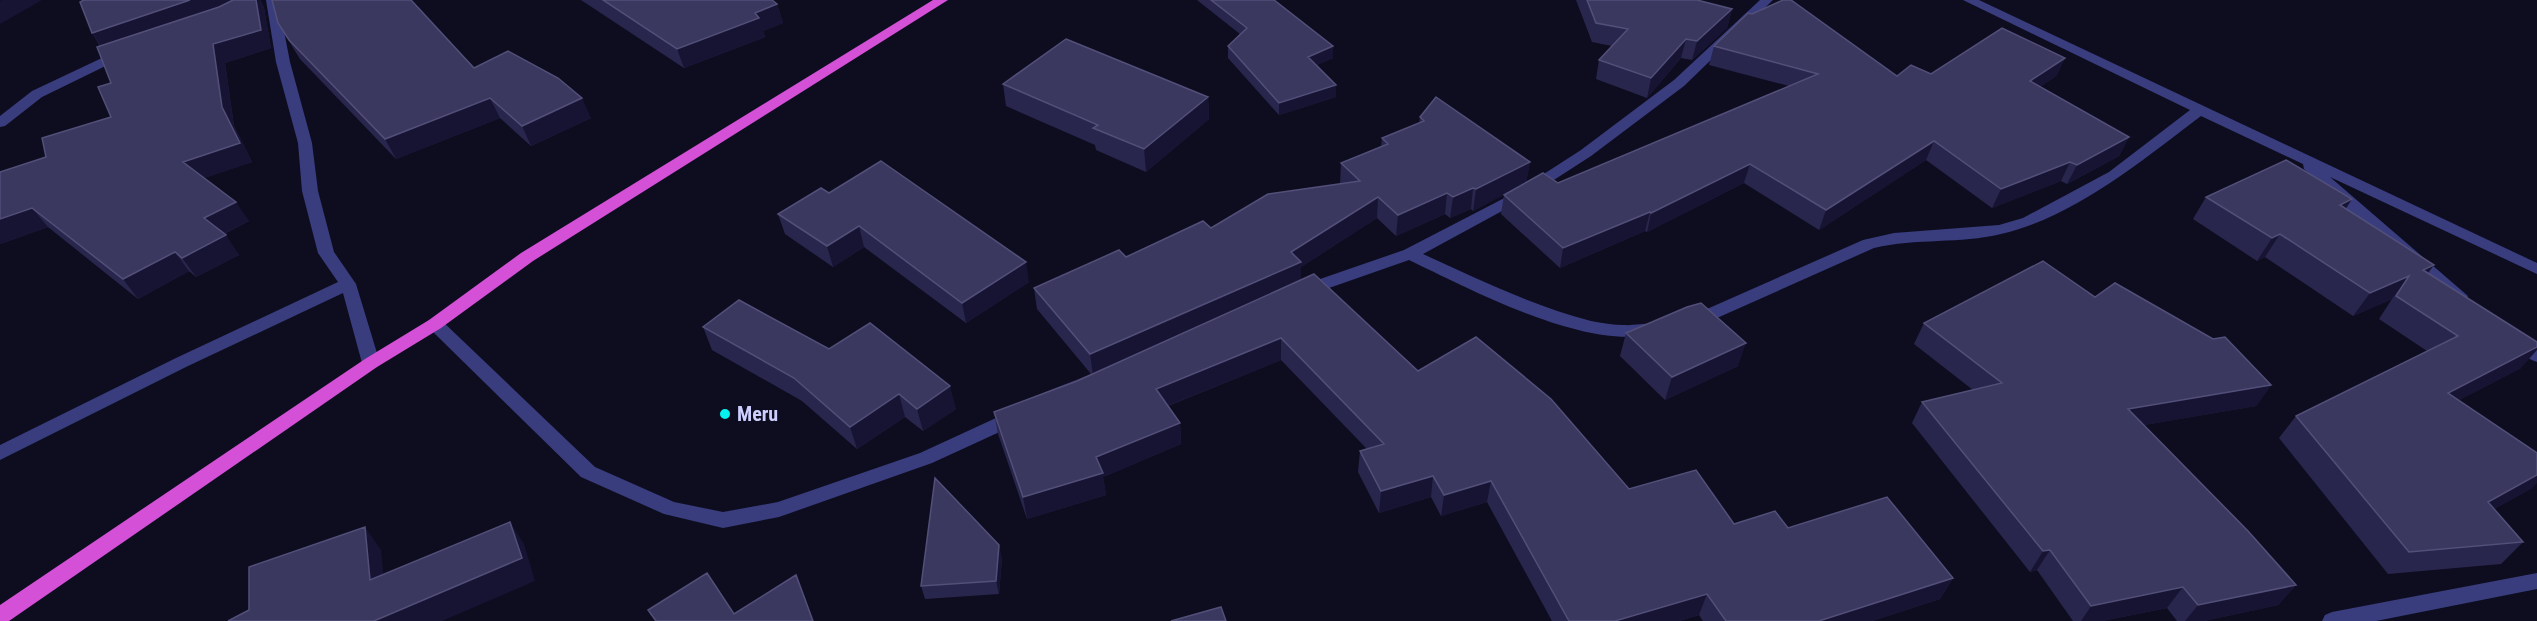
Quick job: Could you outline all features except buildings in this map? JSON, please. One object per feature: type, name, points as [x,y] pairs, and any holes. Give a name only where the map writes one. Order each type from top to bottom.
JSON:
[{"type":"highway","points":[[0,616],[371,363],[435,324],[527,257],[942,0]]},
{"type":"street","points":[[272,0],[283,62],[305,143],[310,191],[326,253],[348,284],[371,363]]},
{"type":"street","points":[[1287,298],[1410,254],[1521,195],[1586,153],[1679,83],[1767,0]]},
{"type":"street","points":[[1970,0],[2537,269]]},
{"type":"street","points":[[0,123],[38,94],[115,55],[134,48]]},
{"type":"street","points":[[1410,254],[1512,300],[1575,323],[1636,332],[1711,314],[1869,244],[1894,238],[1999,230],[2028,222],[2114,175],[2201,109]]},
{"type":"street","points":[[2298,155],[2367,219],[2471,305]]},
{"type":"street","points":[[0,453],[182,362],[348,284]]},
{"type":"street","points":[[435,324],[588,472],[671,509],[723,520],[779,509],[915,462],[1028,412]]},
{"type":"street","points":[[2499,327],[2537,356]]},
{"type":"street","points":[[2332,621],[2537,581]]},
{"type":"place","name":"Meru","points":[[725,414]]}]
